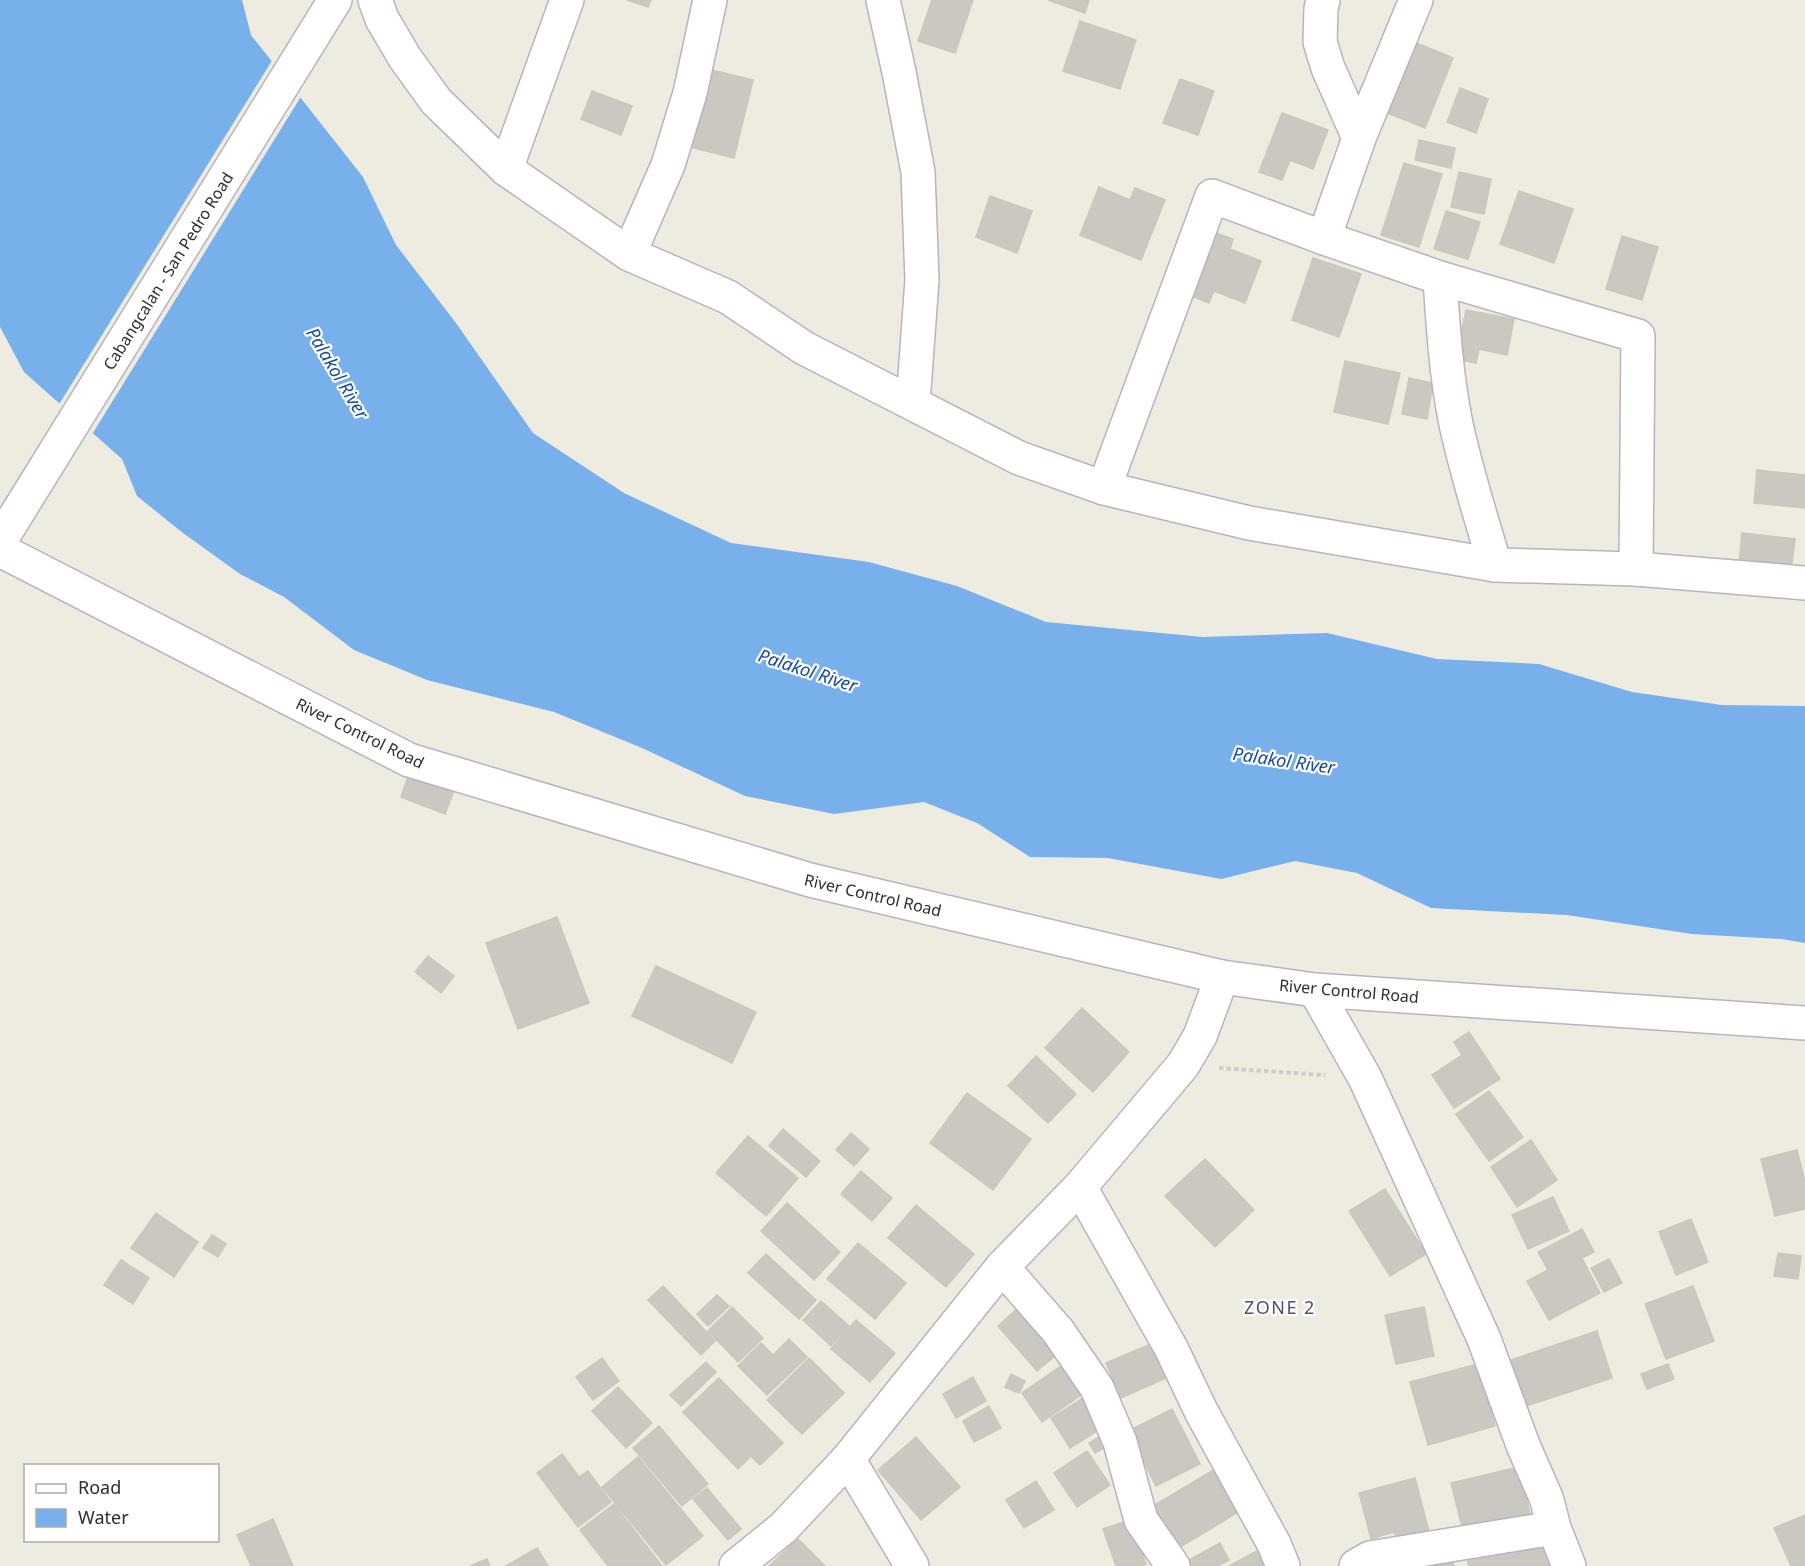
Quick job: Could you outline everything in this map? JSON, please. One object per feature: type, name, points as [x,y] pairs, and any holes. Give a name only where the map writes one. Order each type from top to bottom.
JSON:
[{"type":"street","points":[[375,0],[382,19],[405,58],[436,101],[506,169],[629,254],[728,297],[804,348],[1019,458],[1104,488],[1249,523],[1495,565],[1636,568],[1805,583]]},
{"type":"street","points":[[506,169],[567,0]]},
{"type":"street","points":[[629,254],[668,165],[690,93],[710,0]]},
{"type":"street","points":[[883,0],[900,72],[918,172],[922,280],[913,403]]},
{"type":"street","points":[[1323,0],[1320,42],[1328,68],[1359,138]]},
{"type":"street","points":[[1324,238],[1359,138],[1416,0]]},
{"type":"street","name":"Cabangcalan - San Pedro Road","points":[[7,530],[332,6]]},
{"type":"street","points":[[1104,488],[1212,196],[1440,278],[1638,336],[1636,568]]},
{"type":"street","points":[[1440,278],[1445,353],[1456,424],[1495,565]]},
{"type":"street","name":"River Control Road","points":[[0,550],[409,760],[810,880],[1222,977],[1315,990],[1805,1023]]},
{"type":"street","points":[[736,1566],[783,1528],[849,1459],[1002,1267],[1080,1187],[1183,1065],[1200,1036],[1222,977]]},
{"type":"street","points":[[1315,990],[1365,1078],[1484,1339],[1523,1445],[1547,1500],[1554,1528],[1569,1566]]},
{"type":"street","points":[[1080,1187],[1171,1348],[1201,1411],[1274,1544],[1282,1566]]},
{"type":"street","points":[[1002,1267],[1058,1331],[1097,1388],[1120,1442],[1141,1520],[1173,1566]]},
{"type":"street","points":[[849,1459],[912,1566]]},
{"type":"street","points":[[1356,1566],[1370,1558],[1554,1528]]},
{"type":"path","points":[[1183,1065],[1365,1078]]},
{"type":"water","name":"Palakol River","points":[[0,0],[242,0],[251,35],[363,177],[396,245],[456,323],[533,433],[624,493],[731,543],[869,562],[957,586],[1046,622],[1203,637],[1327,633],[1437,659],[1539,664],[1632,692],[1722,705],[1805,706],[1805,943],[1782,939],[1692,934],[1567,915],[1431,908],[1357,873],[1295,861],[1221,879],[1108,858],[1030,857],[977,823],[924,802],[834,814],[745,796],[642,748],[554,712],[427,680],[354,650],[284,597],[240,574],[137,496],[122,459],[24,372],[0,327]]},
{"type":"pier","points":[[273,59],[302,95],[91,436],[58,406]]},
{"type":"building","points":[[627,0],[651,0],[648,7]]},
{"type":"building","points":[[932,0],[973,0],[955,53],[918,41]]},
{"type":"building","points":[[1048,0],[1089,0],[1085,13]]},
{"type":"building","points":[[1080,21],[1136,40],[1120,89],[1063,71]]},
{"type":"building","points":[[1409,40],[1453,58],[1425,128],[1380,110]]},
{"type":"building","points":[[704,68],[753,80],[734,158],[686,146]]},
{"type":"building","points":[[1180,79],[1214,91],[1198,135],[1163,123]]},
{"type":"building","points":[[1460,88],[1488,99],[1476,133],[1447,122]]},
{"type":"building","points":[[592,91],[632,106],[621,135],[581,119]]},
{"type":"building","points":[[1282,113],[1328,130],[1313,169],[1290,160],[1282,180],[1259,172]]},
{"type":"building","points":[[1419,140],[1455,148],[1451,168],[1415,160]]},
{"type":"building","points":[[1404,163],[1442,174],[1419,247],[1381,235]]},
{"type":"building","points":[[1459,172],[1491,179],[1484,214],[1451,207]]},
{"type":"building","points":[[1099,187],[1130,200],[1135,188],[1165,200],[1141,260],[1080,235]]},
{"type":"building","points":[[1519,191],[1573,209],[1554,263],[1500,244]]},
{"type":"building","points":[[990,196],[1032,211],[1017,253],[976,237]]},
{"type":"building","points":[[1446,211],[1480,222],[1468,259],[1434,249]]},
{"type":"building","points":[[1210,231],[1233,239],[1230,249],[1261,261],[1245,303],[1214,291],[1209,303],[1187,294]]},
{"type":"building","points":[[1622,236],[1658,247],[1642,300],[1606,289]]},
{"type":"building","points":[[1313,258],[1361,274],[1339,337],[1292,320]]},
{"type":"building","points":[[1466,310],[1514,319],[1507,355],[1479,349],[1476,363],[1456,359]]},
{"type":"building","points":[[1345,361],[1400,373],[1388,424],[1334,412]]},
{"type":"building","points":[[1409,378],[1433,383],[1427,419],[1402,414]]},
{"type":"building","points":[[1757,470],[1805,475],[1805,508],[1754,503]]},
{"type":"building","points":[[1742,533],[1795,539],[1791,570],[1739,564]]},
{"type":"building","points":[[410,771],[455,788],[445,814],[401,797]]},
{"type":"building","points":[[557,917],[589,1003],[518,1029],[486,943]]},
{"type":"building","points":[[428,956],[454,976],[441,993],[415,972]]},
{"type":"building","points":[[656,966],[756,1012],[732,1063],[632,1016]]},
{"type":"building","points":[[1082,1008],[1129,1052],[1093,1092],[1045,1048]]},
{"type":"building","points":[[1469,1032],[1500,1079],[1454,1108],[1432,1075],[1462,1055],[1454,1042]]},
{"type":"building","points":[[1036,1056],[1076,1094],[1048,1123],[1008,1086]]},
{"type":"building","points":[[1489,1091],[1523,1137],[1489,1161],[1456,1114]]},
{"type":"building","points":[[967,1093],[1031,1139],[993,1190],[930,1143]]},
{"type":"building","points":[[783,1129],[820,1161],[806,1177],[769,1146]]},
{"type":"building","points":[[851,1133],[869,1149],[854,1166],[836,1150]]},
{"type":"building","points":[[748,1136],[798,1178],[766,1216],[716,1173]]},
{"type":"building","points":[[1531,1140],[1557,1180],[1517,1207],[1491,1167]]},
{"type":"building","points":[[1797,1150],[1805,1182],[1805,1209],[1775,1216],[1761,1159]]},
{"type":"building","points":[[1205,1159],[1254,1210],[1215,1247],[1165,1196]]},
{"type":"building","points":[[861,1171],[892,1198],[872,1221],[841,1194]]},
{"type":"building","points":[[1385,1189],[1426,1254],[1390,1276],[1349,1211]]},
{"type":"building","points":[[1553,1197],[1569,1231],[1528,1249],[1512,1215]]},
{"type":"building","points":[[787,1203],[840,1252],[814,1280],[761,1231]]},
{"type":"building","points":[[916,1205],[974,1254],[946,1287],[888,1238]]},
{"type":"building","points":[[156,1213],[198,1242],[174,1277],[131,1248]]},
{"type":"building","points":[[1691,1219],[1708,1262],[1676,1275],[1659,1232]]},
{"type":"building","points":[[1582,1229],[1594,1252],[1582,1258],[1600,1293],[1549,1320],[1527,1281],[1548,1270],[1538,1252]]},
{"type":"building","points":[[212,1235],[226,1244],[218,1257],[203,1248]]},
{"type":"building","points":[[858,1243],[906,1283],[875,1319],[827,1279]]},
{"type":"building","points":[[1778,1253],[1801,1256],[1798,1279],[1774,1276]]},
{"type":"building","points":[[766,1254],[816,1300],[799,1319],[748,1273]]},
{"type":"building","points":[[1609,1259],[1622,1283],[1604,1292],[1591,1268]]},
{"type":"building","points":[[121,1260],[149,1278],[133,1304],[104,1285]]},
{"type":"building","points":[[663,1286],[715,1341],[701,1355],[648,1300]]},
{"type":"building","points":[[1693,1286],[1714,1341],[1666,1359],[1645,1304]]},
{"type":"building","points":[[717,1295],[729,1306],[708,1326],[697,1314]]},
{"type":"building","points":[[1027,1300],[1067,1346],[1037,1371],[998,1326]]},
{"type":"building","points":[[821,1301],[849,1326],[831,1346],[803,1320]]},
{"type":"building","points":[[732,1307],[763,1338],[738,1362],[708,1331]]},
{"type":"building","points":[[1424,1307],[1434,1356],[1396,1364],[1385,1315]]},
{"type":"building","points":[[856,1320],[895,1353],[870,1382],[831,1349]]},
{"type":"building","points":[[1597,1331],[1612,1378],[1523,1407],[1508,1361]]},
{"type":"building","points":[[789,1339],[807,1357],[767,1395],[738,1366],[761,1343],[773,1355]]},
{"type":"building","points":[[1153,1343],[1168,1377],[1121,1398],[1106,1363]]},
{"type":"building","points":[[602,1358],[619,1381],[593,1400],[576,1377]]},
{"type":"building","points":[[809,1358],[844,1393],[802,1434],[767,1400]]},
{"type":"building","points":[[706,1362],[716,1372],[681,1406],[670,1395]]},
{"type":"building","points":[[1478,1364],[1495,1426],[1428,1445],[1410,1382]]},
{"type":"building","points":[[1668,1364],[1674,1379],[1647,1389],[1641,1374]]},
{"type":"building","points":[[1061,1366],[1081,1395],[1042,1422],[1022,1393]]},
{"type":"building","points":[[1011,1374],[1025,1381],[1019,1393],[1005,1387]]},
{"type":"building","points":[[973,1377],[986,1401],[956,1418],[943,1394]]},
{"type":"building","points":[[719,1378],[783,1443],[760,1465],[751,1456],[738,1469],[683,1412]]},
{"type":"building","points":[[618,1387],[652,1423],[626,1448],[592,1411]]},
{"type":"building","points":[[1088,1395],[1107,1425],[1070,1448],[1051,1418]]},
{"type":"building","points":[[989,1406],[1001,1428],[974,1442],[963,1421]]},
{"type":"building","points":[[1172,1409],[1200,1464],[1156,1486],[1128,1431]]},
{"type":"building","points":[[659,1426],[708,1484],[682,1506],[633,1448]]},
{"type":"building","points":[[1107,1432],[1114,1442],[1095,1453],[1089,1443]]},
{"type":"building","points":[[916,1437],[960,1487],[921,1520],[878,1470]]},
{"type":"building","points":[[1087,1451],[1110,1485],[1077,1507],[1054,1473]]},
{"type":"building","points":[[562,1454],[579,1477],[588,1471],[611,1502],[578,1527],[537,1473]]},
{"type":"building","points":[[638,1457],[703,1536],[666,1565],[602,1487]]},
{"type":"building","points":[[1519,1467],[1531,1518],[1464,1535],[1451,1483]]},
{"type":"building","points":[[1215,1469],[1240,1511],[1169,1554],[1143,1512]]},
{"type":"building","points":[[1415,1478],[1430,1535],[1398,1544],[1394,1532],[1371,1539],[1359,1493]]},
{"type":"building","points":[[1036,1481],[1054,1510],[1024,1528],[1006,1500]]},
{"type":"building","points":[[707,1488],[741,1529],[728,1540],[693,1499]]},
{"type":"building","points":[[614,1504],[662,1566],[608,1566],[580,1530]]},
{"type":"building","points":[[1805,1515],[1805,1566],[1791,1566],[1774,1528]]},
{"type":"building","points":[[273,1519],[293,1566],[251,1566],[237,1535]]},
{"type":"building","points":[[1130,1520],[1146,1564],[1116,1566],[1103,1529]]},
{"type":"building","points":[[1543,1533],[1553,1566],[1469,1566],[1466,1555]]},
{"type":"building","points":[[798,1539],[825,1566],[769,1566]]},
{"type":"building","points":[[1220,1543],[1229,1560],[1218,1566],[1193,1566],[1189,1560]]},
{"type":"building","points":[[537,1548],[548,1566],[506,1566]]},
{"type":"building","points":[[1449,1550],[1454,1566],[1402,1566]]},
{"type":"building","points":[[1257,1551],[1265,1566],[1229,1566]]},
{"type":"building","points":[[487,1559],[490,1566],[470,1566]]},
{"type":"district","name":"ZONE 2","points":[[1280,1307]]}]
